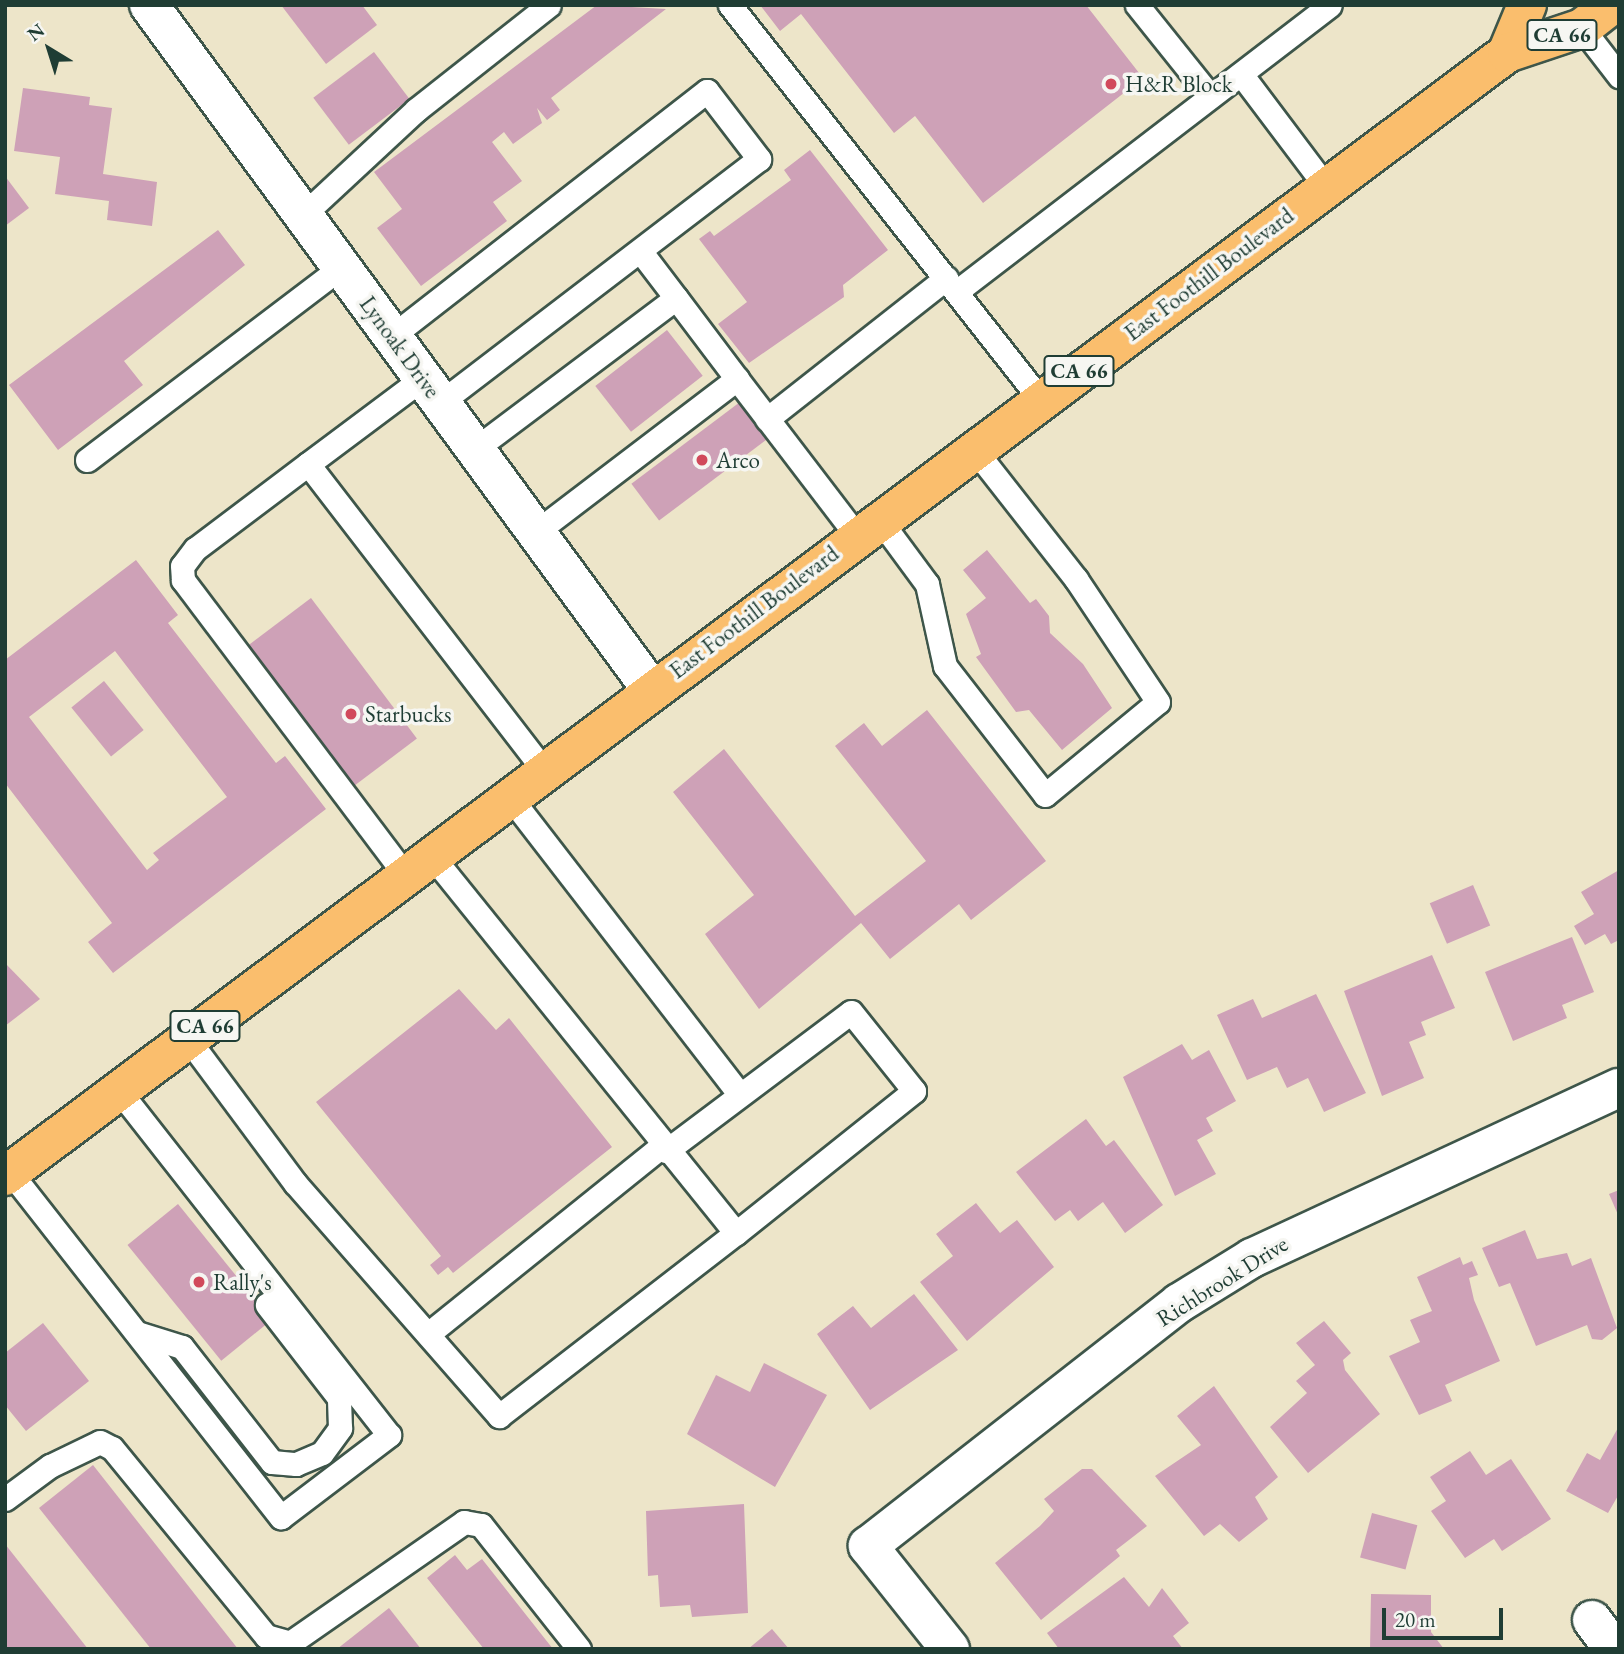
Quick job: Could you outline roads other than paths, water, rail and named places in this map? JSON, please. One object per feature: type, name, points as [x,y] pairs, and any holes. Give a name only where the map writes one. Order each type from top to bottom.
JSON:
[{"type":"main road","name":"CA 66","points":[[1507,52],[1527,5]]},
{"type":"main road","name":"East Foothill Boulevard","points":[[7,1174],[651,689],[1507,52],[1582,28],[1611,5]]},
{"type":"street","name":"Lynoak Drive","points":[[149,5],[651,689]]},
{"type":"street","name":"Richbrook Drive","points":[[950,1649],[868,1546],[1179,1303],[1252,1258],[1619,1088]]},
{"type":"lane","points":[[303,215],[416,110],[549,5]]},
{"type":"lane","points":[[730,5],[1040,400]]},
{"type":"lane","points":[[1137,5],[1210,96]]},
{"type":"lane","points":[[767,419],[1241,74],[1330,5]]},
{"type":"lane","points":[[1582,28],[1619,76]]},
{"type":"lane","points":[[1241,74],[1326,187]]},
{"type":"lane","points":[[392,335],[707,91],[759,159],[641,252],[432,390],[308,464],[195,549],[182,566],[183,580],[418,865],[736,1233]]},
{"type":"lane","points":[[641,252],[767,419],[868,528],[927,584],[945,666],[1045,796],[1158,702],[1076,579],[974,449]]},
{"type":"lane","points":[[87,460],[341,267]]},
{"type":"lane","points":[[475,449],[676,298]]},
{"type":"lane","points":[[536,532],[737,379]]},
{"type":"lane","points":[[308,464],[544,770]]},
{"type":"lane","points":[[509,796],[739,1094]]},
{"type":"lane","points":[[188,1039],[295,1184],[499,1416],[914,1091],[851,1012],[664,1149],[428,1334]]},
{"type":"lane","points":[[7,1174],[137,1333],[281,1517],[389,1435],[119,1091]]},
{"type":"lane","points":[[137,1333],[182,1347],[272,1462],[296,1464],[322,1453],[340,1428],[339,1398],[222,1245],[215,1214]]},
{"type":"lane","points":[[5,1499],[100,1442],[112,1448],[266,1636],[290,1643],[464,1522],[481,1525],[579,1649]]},
{"type":"place","name":"H&R Block","points":[[1111,84]]},
{"type":"place","name":"Arco","points":[[702,460]]},
{"type":"place","name":"Starbucks","points":[[351,714]]},
{"type":"place","name":"Rally's","points":[[199,1282]]}]
